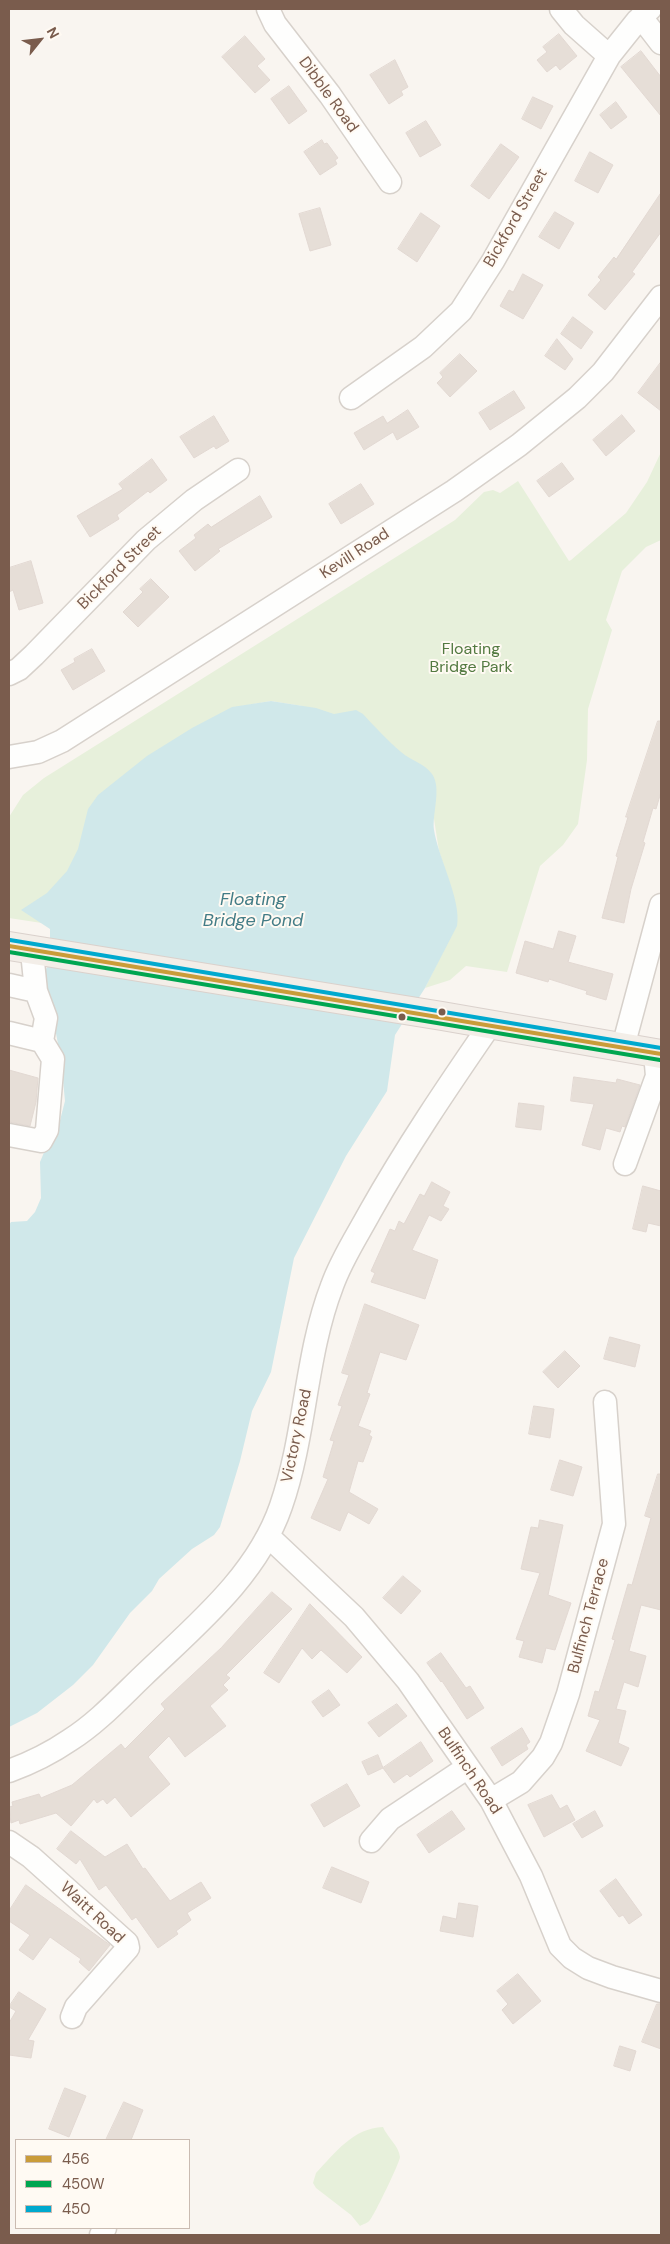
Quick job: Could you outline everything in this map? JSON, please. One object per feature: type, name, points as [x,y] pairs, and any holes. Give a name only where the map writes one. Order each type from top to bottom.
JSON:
[{"type":"main road","points":[[27,950],[442,1016],[490,1026],[658,1054]]},
{"type":"street","name":"Dibble Road","points":[[268,9],[274,24],[330,95],[390,182]]},
{"type":"street","points":[[561,9],[574,25],[609,56]]},
{"type":"street","points":[[646,13],[661,43]]},
{"type":"street","name":"Bickford Street","points":[[351,398],[423,347],[461,310],[498,252],[609,56],[646,13]]},
{"type":"street","name":"Kevill Road","points":[[9,757],[38,752],[62,741],[454,491],[519,445],[576,398],[602,372],[661,297]]},
{"type":"street","name":"Bickford Street","points":[[9,674],[19,669],[34,655],[146,540],[194,500],[238,470]]},
{"type":"street","points":[[623,1048],[661,905]]},
{"type":"street","points":[[9,1135],[41,1140],[47,1130],[52,1059],[42,1041],[46,1018],[36,991],[27,950]]},
{"type":"street","points":[[9,985],[36,991]]},
{"type":"street","name":"Victory Road","points":[[9,1771],[38,1760],[72,1740],[102,1714],[231,1590],[268,1536],[280,1508],[294,1462],[316,1342],[332,1286],[344,1259],[385,1186],[490,1026]]},
{"type":"street","points":[[9,1033],[42,1041]]},
{"type":"street","points":[[625,1164],[656,1076],[658,1054]]},
{"type":"street","name":"Bulfinch Terrace","points":[[491,1800],[521,1782],[543,1757],[551,1743],[568,1694],[614,1524],[605,1402]]},
{"type":"street","name":"Bulfinch Road","points":[[268,1536],[354,1617],[391,1658],[491,1800],[531,1876],[560,1946],[572,1958],[588,1968],[661,1991]]},
{"type":"street","points":[[371,1841],[390,1818],[468,1767]]},
{"type":"street","name":"Waitt Road","points":[[9,1842],[31,1857],[127,1943],[128,1948],[76,2007],[72,2017]]},
{"type":"green space","name":"Floating Bridge Park","points":[[661,452],[661,540],[646,547],[622,571],[606,620],[612,630],[588,709],[587,760],[578,824],[563,845],[540,866],[507,972],[466,966],[450,980],[425,988],[445,947],[453,895],[439,851],[434,819],[302,706],[271,701],[231,708],[61,926],[9,918],[9,817],[23,795],[44,778],[455,520],[484,492],[493,490],[500,493],[518,481],[569,561],[571,560],[626,513],[647,482]]},
{"type":"green space","points":[[383,2127],[400,2157],[392,2178],[372,2216],[368,2222],[360,2226],[351,2215],[316,2188],[313,2183],[316,2173],[345,2143],[372,2128]]},
{"type":"water","name":"Floating Bridge Pond","points":[[271,701],[316,708],[334,714],[356,710],[363,714],[401,752],[425,767],[432,774],[436,786],[434,830],[456,904],[457,926],[425,988],[395,1035],[387,1091],[346,1156],[294,1258],[271,1372],[252,1411],[240,1461],[220,1527],[214,1535],[192,1549],[159,1579],[152,1591],[130,1613],[93,1665],[73,1685],[37,1713],[9,1727],[9,1225],[11,1222],[27,1221],[35,1212],[41,1198],[40,1162],[48,1143],[57,1132],[65,1101],[61,1060],[52,1012],[45,998],[45,970],[50,964],[50,929],[21,910],[47,893],[67,871],[78,849],[88,809],[98,795],[147,756],[192,728],[232,707]]},
{"type":"building","points":[[559,34],[577,56],[560,70],[556,65],[547,72],[537,60],[547,52],[543,47]]},
{"type":"building","points":[[245,36],[265,59],[257,66],[270,80],[255,93],[222,57]]},
{"type":"building","points":[[641,51],[661,77],[661,116],[621,67]]},
{"type":"building","points":[[395,60],[408,87],[401,91],[403,95],[389,104],[370,75]]},
{"type":"building","points":[[289,86],[307,111],[289,124],[271,99]]},
{"type":"building","points":[[533,97],[553,106],[541,129],[522,119]]},
{"type":"building","points":[[616,102],[627,117],[611,129],[600,115]]},
{"type":"building","points":[[426,121],[441,145],[420,157],[406,133]]},
{"type":"building","points":[[322,140],[324,144],[327,143],[338,158],[335,160],[337,164],[320,175],[304,152]]},
{"type":"building","points":[[501,144],[519,157],[489,199],[471,186]]},
{"type":"building","points":[[590,152],[613,165],[598,193],[575,181]]},
{"type":"building","points":[[661,193],[661,232],[632,272],[635,274],[605,310],[588,295],[601,280],[598,277],[614,257],[616,259]]},
{"type":"building","points":[[320,208],[331,245],[310,251],[299,214]]},
{"type":"building","points":[[555,212],[574,223],[559,249],[539,237]]},
{"type":"building","points":[[421,213],[440,226],[417,262],[398,249]]},
{"type":"building","points":[[523,274],[543,285],[523,319],[500,306],[509,290],[513,292]]},
{"type":"building","points":[[573,317],[593,332],[581,349],[561,334]]},
{"type":"building","points":[[557,339],[573,359],[565,370],[545,356]]},
{"type":"building","points":[[460,354],[477,371],[450,397],[437,383],[443,377],[440,373]]},
{"type":"building","points":[[661,362],[661,411],[638,393]]},
{"type":"building","points":[[514,391],[525,408],[490,430],[479,413]]},
{"type":"building","points":[[408,410],[419,427],[397,440],[393,432],[364,450],[354,433],[383,416],[387,423]]},
{"type":"building","points":[[622,415],[635,431],[606,456],[593,440]]},
{"type":"building","points":[[214,416],[229,441],[216,449],[214,446],[194,458],[180,437]]},
{"type":"building","points":[[152,459],[167,480],[150,493],[148,491],[117,515],[119,519],[90,537],[77,516],[123,489],[119,484]]},
{"type":"building","points":[[562,463],[574,479],[549,497],[537,481]]},
{"type":"building","points":[[361,484],[374,504],[341,524],[329,504]]},
{"type":"building","points":[[260,496],[272,517],[218,549],[220,551],[195,571],[179,551],[196,538],[194,535],[208,524],[211,527]]},
{"type":"building","points":[[31,561],[43,603],[19,610],[13,590],[9,592],[9,568]]},
{"type":"building","points":[[151,579],[169,597],[138,627],[123,612],[143,592],[140,589]]},
{"type":"building","points":[[92,649],[105,671],[73,690],[61,670],[75,662],[74,659]]},
{"type":"building","points":[[658,721],[661,721],[661,792],[656,809],[653,808],[643,842],[645,843],[631,889],[624,923],[602,918],[618,857],[616,856],[628,817],[626,817]]},
{"type":"building","points":[[559,931],[576,936],[568,962],[613,974],[606,1000],[586,994],[587,991],[549,979],[548,982],[516,973],[525,941],[553,949]]},
{"type":"building","points":[[9,1070],[38,1078],[36,1102],[30,1126],[9,1122]]},
{"type":"building","points":[[574,1077],[616,1083],[617,1079],[640,1085],[625,1127],[622,1126],[620,1132],[606,1128],[600,1150],[582,1145],[594,1104],[571,1101]]},
{"type":"building","points":[[519,1103],[544,1106],[541,1130],[516,1127]]},
{"type":"building","points":[[432,1182],[450,1192],[443,1206],[449,1209],[441,1221],[429,1215],[412,1250],[438,1260],[425,1299],[371,1282],[375,1273],[371,1271],[390,1229],[395,1231],[399,1221],[404,1224],[420,1194],[424,1196]]},
{"type":"building","points":[[643,1186],[661,1191],[661,1226],[648,1223],[646,1232],[633,1229]]},
{"type":"building","points":[[365,1304],[419,1325],[406,1360],[380,1352],[367,1393],[370,1394],[358,1426],[371,1431],[369,1435],[372,1437],[363,1462],[358,1461],[349,1492],[378,1509],[369,1524],[348,1512],[340,1531],[311,1518],[328,1479],[323,1477],[334,1441],[330,1440],[342,1406],[338,1405],[349,1375],[342,1373]]},
{"type":"building","points":[[610,1337],[640,1345],[635,1367],[604,1359]]},
{"type":"building","points":[[565,1351],[580,1366],[558,1388],[543,1372]]},
{"type":"building","points":[[534,1406],[554,1409],[550,1438],[529,1434]]},
{"type":"building","points":[[560,1460],[582,1467],[573,1496],[551,1490]]},
{"type":"building","points":[[658,1474],[661,1474],[661,1610],[641,1605],[629,1651],[646,1656],[638,1687],[624,1682],[616,1709],[626,1711],[618,1743],[629,1748],[621,1766],[586,1751],[600,1720],[588,1716],[595,1691],[599,1692],[615,1640],[612,1639],[628,1584],[632,1585],[651,1518],[645,1516]]},
{"type":"building","points":[[540,1520],[563,1525],[548,1595],[571,1603],[555,1650],[546,1648],[542,1663],[519,1657],[524,1641],[516,1639],[540,1573],[521,1569],[531,1527],[538,1528]]},
{"type":"building","points":[[403,1576],[421,1591],[401,1614],[383,1598]]},
{"type":"building","points":[[272,1592],[292,1609],[226,1675],[230,1678],[223,1685],[228,1690],[210,1706],[226,1726],[185,1757],[169,1736],[148,1757],[170,1784],[131,1817],[115,1797],[107,1804],[103,1799],[97,1803],[94,1799],[71,1826],[56,1813],[20,1824],[19,1820],[11,1823],[9,1807],[13,1806],[12,1802],[39,1794],[41,1798],[72,1785],[121,1744],[125,1749],[165,1709],[161,1704],[221,1648]]},
{"type":"building","points":[[310,1604],[362,1657],[347,1673],[321,1650],[312,1659],[302,1648],[279,1683],[264,1673]]},
{"type":"building","points":[[441,1653],[466,1688],[470,1686],[484,1708],[467,1719],[442,1681],[427,1663]]},
{"type":"building","points":[[329,1690],[340,1705],[323,1717],[312,1702]]},
{"type":"building","points":[[397,1704],[407,1716],[379,1737],[368,1723]]},
{"type":"building","points":[[522,1728],[530,1742],[526,1745],[528,1749],[502,1766],[491,1748]]},
{"type":"building","points":[[421,1742],[433,1761],[410,1777],[407,1774],[394,1783],[383,1768]]},
{"type":"building","points":[[378,1755],[383,1768],[368,1775],[362,1762]]},
{"type":"building","points":[[347,1784],[360,1806],[324,1827],[311,1805]]},
{"type":"building","points":[[552,1795],[560,1809],[567,1805],[575,1820],[544,1837],[528,1805]]},
{"type":"building","points":[[452,1811],[465,1829],[429,1853],[417,1835]]},
{"type":"building","points":[[595,1811],[603,1826],[582,1838],[573,1824]]},
{"type":"building","points":[[71,1831],[105,1857],[127,1844],[143,1869],[145,1868],[170,1901],[201,1882],[211,1898],[187,1913],[191,1920],[176,1931],[178,1934],[158,1948],[136,1917],[132,1920],[106,1885],[99,1890],[80,1859],[76,1864],[57,1849]]},
{"type":"building","points":[[332,1867],[369,1882],[361,1903],[323,1888]]},
{"type":"building","points":[[616,1879],[642,1915],[629,1924],[623,1915],[619,1917],[600,1891]]},
{"type":"building","points":[[26,1885],[110,1945],[89,1971],[79,1962],[81,1959],[50,1937],[33,1960],[19,1950],[30,1935],[9,1921],[9,1911]]},
{"type":"building","points":[[459,1903],[478,1906],[473,1937],[440,1931],[443,1916],[456,1919]]},
{"type":"building","points":[[518,1974],[541,2001],[513,2024],[502,2010],[508,2004],[497,1991]]},
{"type":"building","points":[[19,1992],[46,2009],[28,2040],[34,2041],[31,2058],[9,2055],[9,2023],[16,2011],[9,2007]]},
{"type":"building","points":[[657,2004],[661,2004],[661,2049],[642,2042]]},
{"type":"building","points":[[620,2046],[636,2051],[630,2071],[614,2066]]},
{"type":"building","points":[[65,2088],[86,2096],[69,2137],[49,2129]]},
{"type":"building","points":[[124,2102],[143,2110],[131,2139],[106,2139]]},
{"type":"transit line","name":"450","points":[[10,940],[661,1048]]},
{"type":"transit line","name":"456","points":[[9,946],[661,1054]]},
{"type":"transit line","name":"450W","points":[[9,952],[660,1060]]}]
